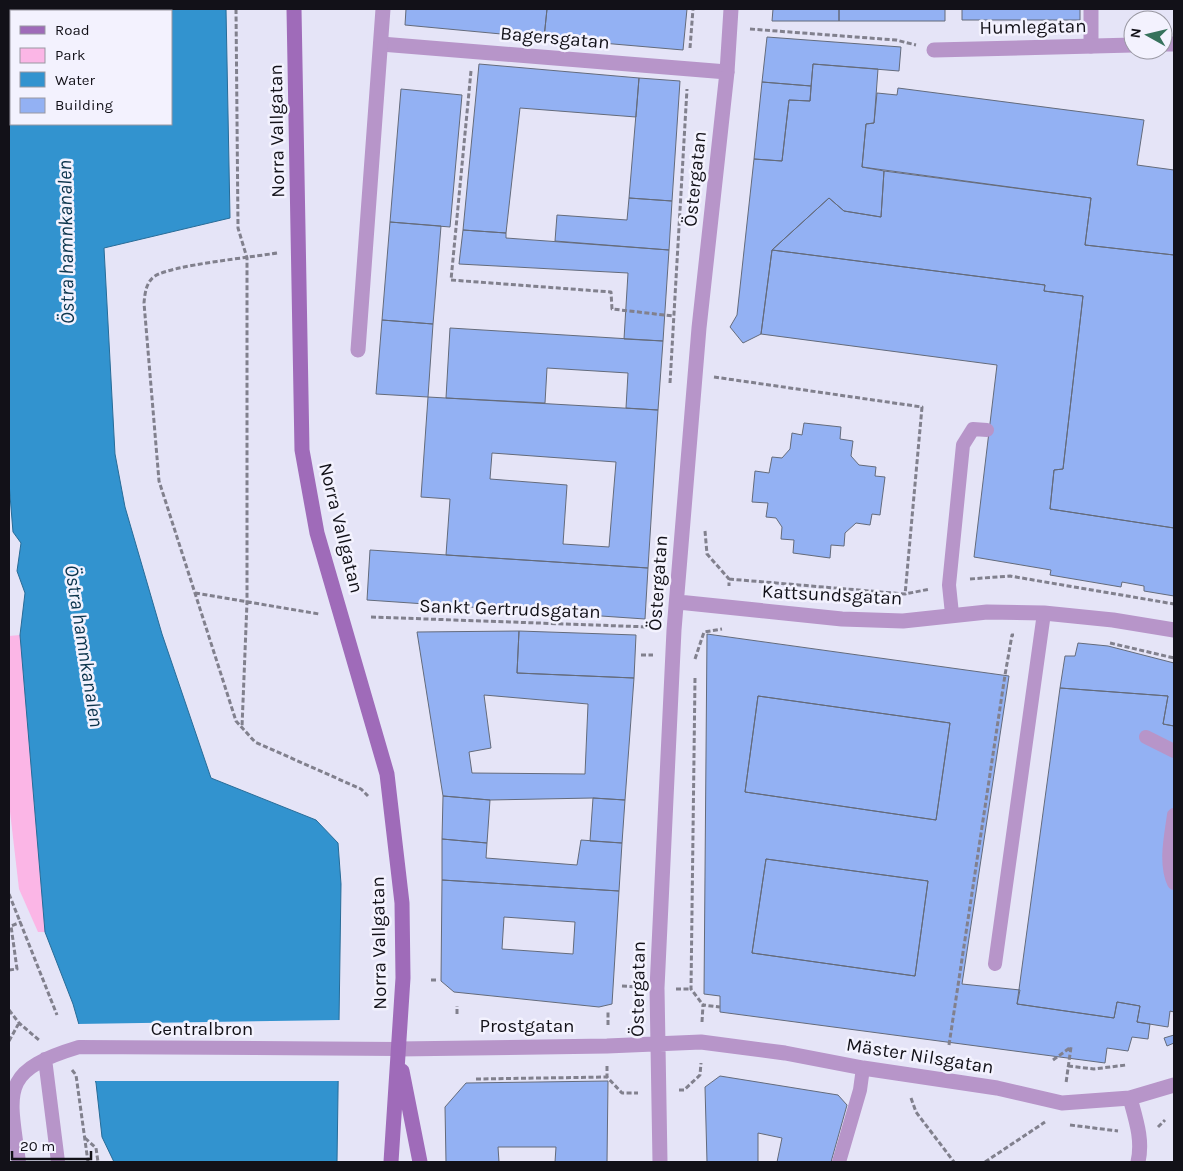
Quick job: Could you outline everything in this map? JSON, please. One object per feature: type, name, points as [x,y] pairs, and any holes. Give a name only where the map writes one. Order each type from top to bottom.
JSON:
[{"type":"main road","name":"Norra Vallgatan","points":[[294,9],[302,450],[317,532],[387,774],[402,903],[403,978],[391,1162]]},
{"type":"main road","name":"Norra Vallgatan","points":[[398,1049],[420,1162]]},
{"type":"street","points":[[358,350],[383,9]]},
{"type":"street","name":"Östergatan","points":[[660,1162],[657,988],[674,630],[678,602],[699,328],[727,72],[731,9]]},
{"type":"street","points":[[1091,9],[1091,46]]},
{"type":"street","name":"Bagersgatan","points":[[381,44],[727,72]]},
{"type":"street","name":"Humlegatan","points":[[934,50],[1123,45]]},
{"type":"street","name":"Kattsundsgatan","points":[[678,602],[842,619],[904,621],[952,614],[1044,613],[1113,620],[1174,630]]},
{"type":"street","name":"Mäster Nilsgatan","points":[[657,1043],[701,1042],[785,1053],[863,1068],[997,1088],[1062,1103],[1130,1098],[1174,1085]]},
{"type":"street","name":"Prostgatan","points":[[398,1049],[657,1043]]},
{"type":"street","points":[[1130,1098],[1139,1131],[1140,1151],[1138,1162]]},
{"type":"lane","points":[[952,614],[949,585],[963,445],[973,429],[987,430]]},
{"type":"lane","points":[[995,964],[1044,613]]},
{"type":"lane","points":[[1146,737],[1174,751]]},
{"type":"lane","points":[[1174,815],[1170,843],[1170,875],[1174,884]]},
{"type":"lane","name":"Centralbron","points":[[19,1162],[11,1103],[12,1090],[18,1076],[31,1066],[51,1056],[79,1047],[398,1049]]},
{"type":"lane","points":[[51,1056],[58,1162]]},
{"type":"lane","points":[[839,1162],[860,1090],[863,1068]]},
{"type":"path","points":[[236,9],[238,228],[247,258],[247,602],[242,727]]},
{"type":"path","points":[[670,382],[693,9]]},
{"type":"path","points":[[730,27],[896,40],[934,50]]},
{"type":"path","points":[[472,52],[451,280],[611,292],[612,309],[673,316]]},
{"type":"path","points":[[277,253],[156,275],[146,286],[144,303],[159,481],[236,721],[255,742],[361,788],[373,803]]},
{"type":"path","points":[[714,377],[922,407],[904,621]]},
{"type":"path","points":[[695,667],[695,658],[704,632],[726,628],[729,579],[707,554],[704,525]]},
{"type":"path","points":[[195,593],[320,614]]},
{"type":"path","name":"Sankt Gertrudsgatan","points":[[371,617],[649,628]]},
{"type":"path","points":[[950,1045],[1012,635],[1040,636]]},
{"type":"path","points":[[1107,642],[1174,658]]},
{"type":"path","points":[[695,676],[691,989],[703,1005]]},
{"type":"path","points":[[9,894],[57,1015]]},
{"type":"path","points":[[9,970],[17,969],[11,926],[21,922]]},
{"type":"path","points":[[431,980],[436,980]]},
{"type":"path","points":[[456,1014],[457,1006]]},
{"type":"path","points":[[9,1010],[51,1056],[76,1075],[88,1162]]},
{"type":"path","points":[[9,1041],[19,1023]]},
{"type":"path","points":[[1053,1060],[1071,1048],[1069,1059]]},
{"type":"path","points":[[1068,1066],[1094,1069],[1126,1065]]},
{"type":"path","points":[[476,1079],[607,1077]]},
{"type":"path","points":[[911,1098],[916,1112],[954,1162]]},
{"type":"path","points":[[1060,1123],[1108,1132],[1139,1131],[1156,1128],[1165,1120]]},
{"type":"path","points":[[985,1162],[1045,1122]]},
{"type":"path","points":[[84,1138],[96,1148],[98,1162]]},
{"type":"green space","points":[[20,635],[45,932],[38,932],[19,889],[9,803],[9,636]]},
{"type":"water","name":"Östra hamnkanalen","points":[[9,9],[226,9],[230,218],[104,248],[115,454],[125,507],[162,634],[211,778],[316,820],[338,843],[341,884],[337,1162],[114,1162],[102,1137],[96,1083],[73,1004],[45,932],[20,635],[25,593],[17,571],[21,543],[13,532],[9,483]]},
{"type":"pier","points":[[341,1020],[341,1081],[93,1081],[76,1024]]},
{"type":"building","points":[[406,9],[547,9],[544,38],[405,25]]},
{"type":"building","points":[[547,9],[687,9],[683,50],[544,38]]},
{"type":"building","points":[[773,9],[839,9],[839,21],[772,21]]},
{"type":"building","points":[[839,9],[945,9],[945,21],[839,21]]},
{"type":"building","points":[[962,9],[1080,9],[1080,20],[962,20]]},
{"type":"building","points":[[767,37],[901,47],[899,71],[813,64],[811,86],[762,82]]},
{"type":"building","points":[[479,64],[639,78],[636,117],[520,108],[506,233],[463,230]]},
{"type":"building","points":[[813,64],[878,69],[874,123],[866,124],[862,167],[884,171],[881,217],[844,211],[829,198],[772,250],[761,334],[743,343],[730,327],[737,315],[754,159],[782,161],[789,100],[810,101]]},
{"type":"building","points":[[639,78],[680,81],[672,201],[629,198]]},
{"type":"building","points":[[762,82],[811,86],[810,101],[789,100],[782,161],[754,159]]},
{"type":"building","points":[[898,88],[1144,120],[1137,165],[1174,170],[1174,255],[1085,245],[1091,198],[862,167],[866,124],[874,123],[877,93],[897,95]]},
{"type":"building","points":[[401,89],[462,95],[450,227],[390,222]]},
{"type":"building","points":[[884,171],[1091,198],[1085,245],[1174,255],[1174,528],[1050,509],[1054,470],[1063,469],[1083,296],[1044,291],[1045,285],[772,250],[829,198],[844,211],[881,217]]},
{"type":"building","points":[[629,198],[672,201],[669,250],[555,241],[557,215],[627,220]]},
{"type":"building","points":[[390,222],[441,226],[433,324],[382,320]]},
{"type":"building","points":[[463,230],[506,233],[506,238],[669,250],[663,341],[624,339],[628,273],[459,264]]},
{"type":"building","points":[[772,250],[1045,285],[1044,291],[1083,296],[1063,469],[1054,470],[1050,509],[1174,528],[1174,596],[1144,591],[1144,586],[1122,582],[1121,587],[1050,575],[1051,570],[974,557],[997,365],[761,334]]},
{"type":"building","points":[[382,320],[433,324],[428,397],[376,394]]},
{"type":"building","points":[[450,328],[663,341],[658,410],[626,408],[628,373],[547,368],[545,403],[446,398]]},
{"type":"building","points":[[428,397],[658,410],[648,568],[446,555],[450,499],[421,497]],"holes":[[[492,453],[616,462],[609,547],[563,544],[567,485],[490,479]]]},
{"type":"building","points":[[804,423],[841,427],[840,439],[853,441],[851,456],[859,465],[876,467],[875,476],[885,477],[880,515],[872,514],[870,525],[856,523],[845,533],[844,546],[831,545],[830,558],[793,553],[794,540],[781,539],[782,527],[776,518],[766,517],[768,503],[752,502],[755,471],[769,473],[772,457],[782,458],[790,449],[792,433],[802,435]]},
{"type":"building","points":[[370,550],[648,568],[645,619],[367,600]]},
{"type":"building","points":[[519,631],[517,673],[634,678],[625,800],[593,798],[490,800],[443,796],[417,632]],"holes":[[[484,695],[588,704],[585,774],[472,773],[469,752],[491,748]]]},
{"type":"building","points":[[519,631],[636,635],[634,678],[517,673]]},
{"type":"building","points":[[707,634],[1009,676],[962,984],[1020,990],[1017,1004],[1114,1018],[1117,1002],[1140,1006],[1137,1022],[1150,1024],[1148,1039],[1132,1037],[1128,1051],[1107,1048],[1105,1063],[720,1012],[720,996],[704,994]],"holes":[[[758,696],[950,723],[936,820],[745,792]],[[766,859],[928,881],[915,976],[752,953]]]},
{"type":"building","points":[[1078,643],[1108,646],[1174,663],[1174,726],[1163,724],[1168,696],[1060,688],[1065,656],[1075,656]]},
{"type":"building","points":[[1060,688],[1168,696],[1163,724],[1174,726],[1174,1012],[1170,1011],[1168,1027],[1137,1022],[1140,1006],[1117,1002],[1114,1018],[1017,1004]]},
{"type":"building","points":[[758,696],[950,723],[936,820],[745,792]]},
{"type":"building","points":[[443,796],[490,800],[487,843],[442,839]]},
{"type":"building","points":[[593,798],[625,800],[622,843],[590,841]]},
{"type":"building","points":[[442,839],[487,843],[486,858],[577,865],[581,840],[622,843],[619,891],[442,880]]},
{"type":"building","points":[[766,859],[928,881],[915,976],[752,953]]},
{"type":"building","points":[[442,880],[619,891],[612,1004],[599,1007],[454,992],[441,981]],"holes":[[[504,917],[575,922],[573,954],[502,949]]]},
{"type":"building","points":[[1174,1035],[1174,1043],[1167,1046],[1164,1038]]},
{"type":"building","points":[[720,1076],[838,1095],[847,1105],[831,1162],[777,1162],[782,1138],[758,1133],[758,1162],[707,1162],[705,1087]]},
{"type":"building","points":[[608,1081],[607,1162],[555,1162],[556,1147],[498,1147],[499,1162],[446,1162],[445,1107],[466,1083]]}]
